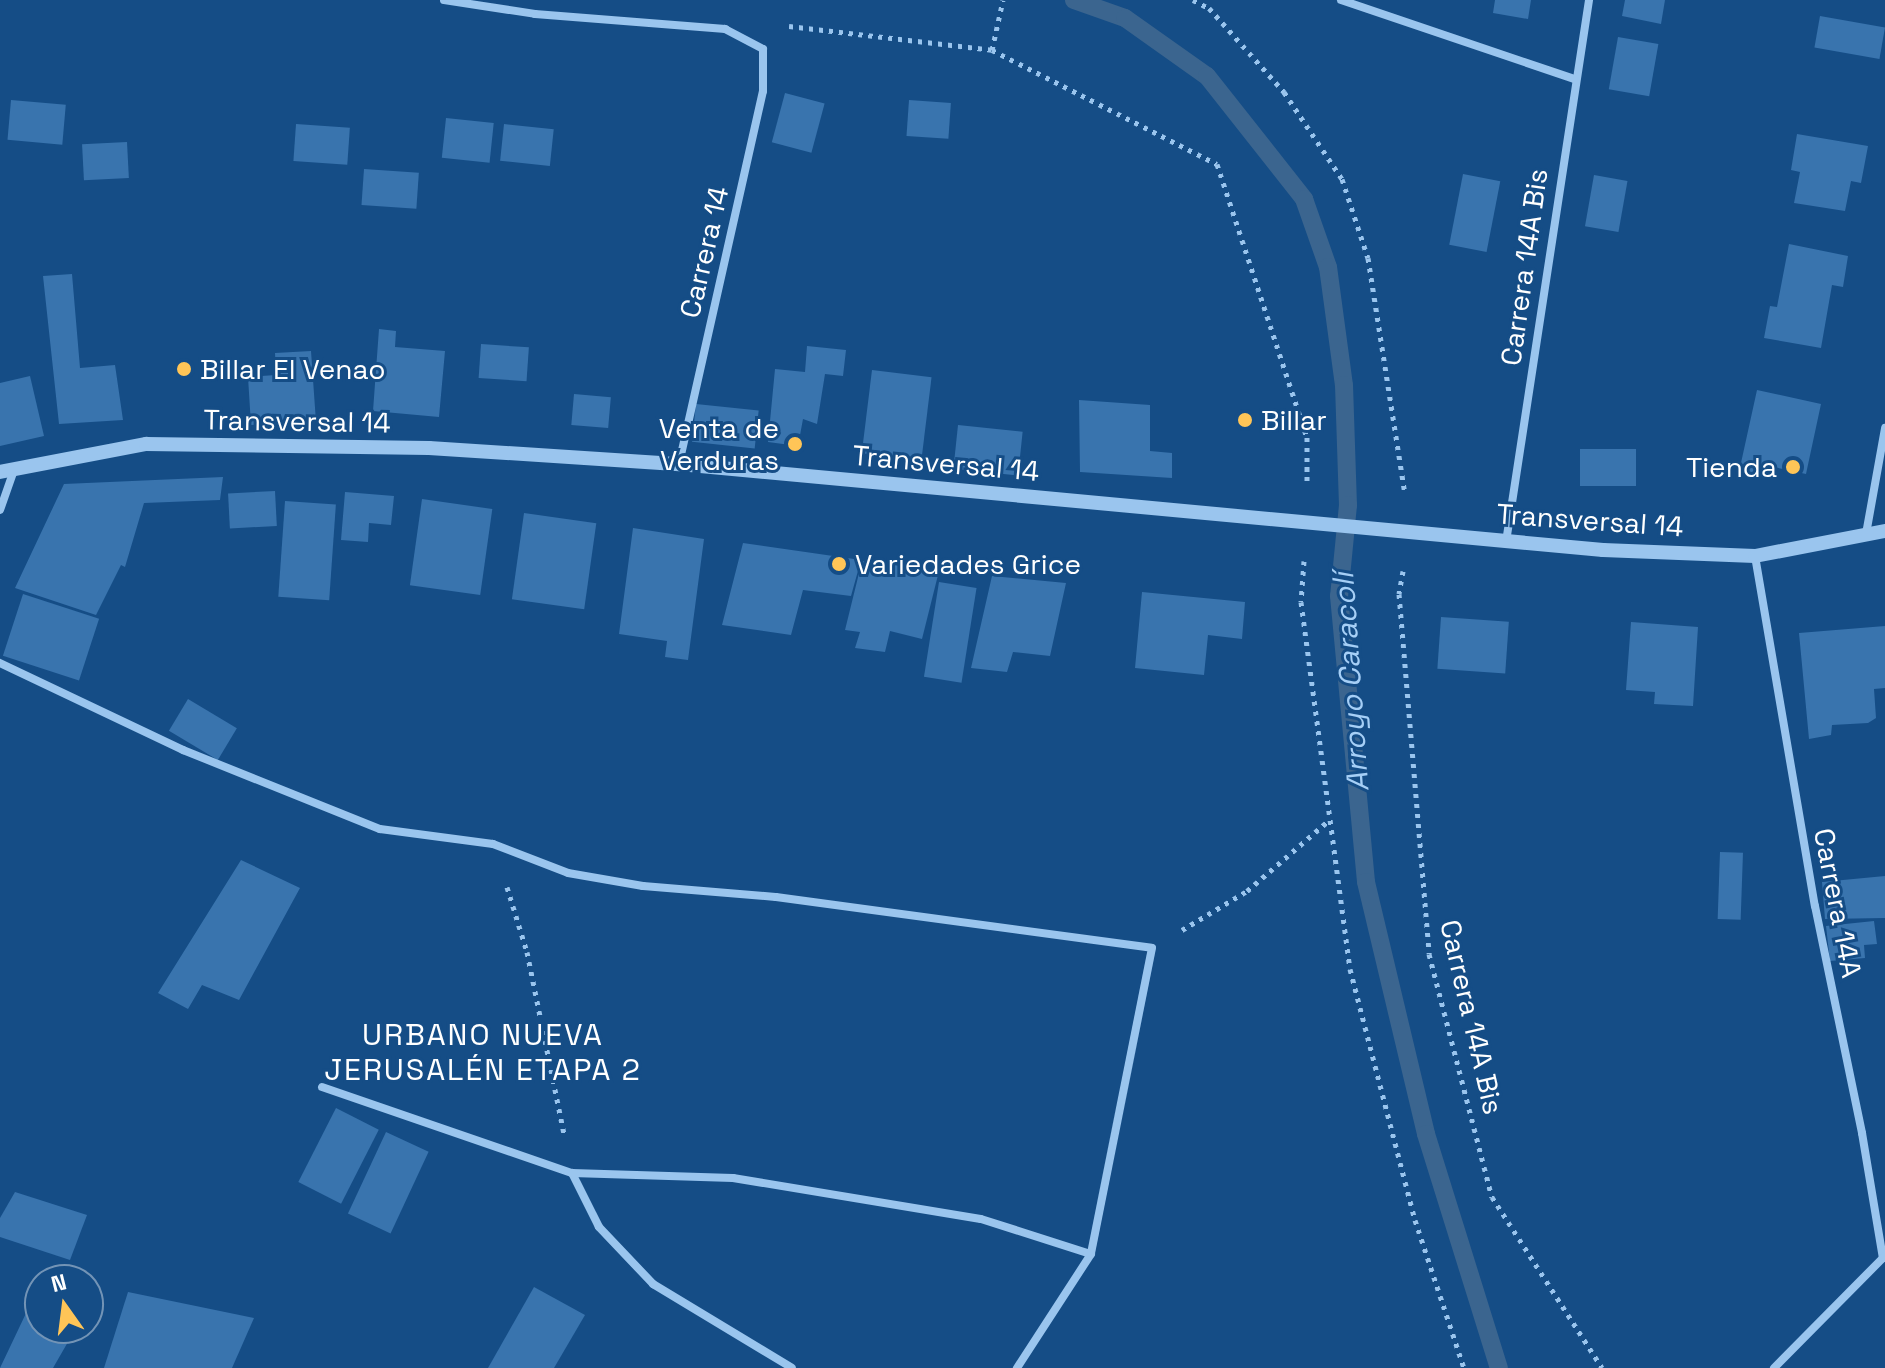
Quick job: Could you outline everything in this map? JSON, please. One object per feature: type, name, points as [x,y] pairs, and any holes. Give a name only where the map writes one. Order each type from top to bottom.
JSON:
[{"type":"street","name":"Carrera 14","points":[[444,0],[535,14],[725,29],[763,49],[763,91],[679,464]]},
{"type":"street","points":[[1341,0],[1574,79]]},
{"type":"street","name":"Carrera 14A Bis","points":[[1506,542],[1574,79],[1589,0]]},
{"type":"street","points":[[1866,534],[1885,428]]},
{"type":"street","name":"Transversal 14","points":[[0,472],[146,444],[429,448],[679,464],[1603,550],[1755,556],[1885,531]]},
{"type":"street","points":[[0,510],[15,467]]},
{"type":"street","name":"Carrera 14A","points":[[1755,556],[1815,906],[1884,1257]]},
{"type":"street","points":[[0,663],[183,750],[380,829],[493,844],[568,873],[643,886],[776,897],[1152,948],[1091,1254],[1017,1368]]},
{"type":"street","points":[[322,1087],[572,1173],[733,1178],[981,1219],[1091,1254]]},
{"type":"street","points":[[572,1173],[599,1227],[653,1284],[792,1368]]},
{"type":"street","points":[[1774,1368],[1884,1257]]},
{"type":"path","points":[[992,50],[1003,0]]},
{"type":"path","name":"Carrera 14A Bis","points":[[1193,0],[1209,8],[1284,92],[1342,179],[1368,258],[1405,531],[1399,594],[1429,954],[1492,1197],[1602,1368]]},
{"type":"path","points":[[779,25],[992,50],[1217,164],[1307,437],[1315,524],[1301,602],[1350,969],[1415,1220],[1464,1368]]},
{"type":"path","points":[[1152,948],[1247,891],[1328,821]]},
{"type":"path","points":[[493,844],[527,952],[572,1173]]},
{"type":"building","points":[[1495,0],[1531,0],[1528,19],[1493,13]]},
{"type":"building","points":[[1625,0],[1665,0],[1661,24],[1622,16]]},
{"type":"building","points":[[1820,16],[1885,27],[1879,59],[1814,48]]},
{"type":"building","points":[[1618,37],[1658,44],[1649,96],[1609,89]]},
{"type":"building","points":[[785,93],[825,104],[811,153],[772,142]]},
{"type":"building","points":[[11,100],[66,105],[62,145],[8,140]]},
{"type":"building","points":[[909,100],[951,103],[948,139],[906,136]]},
{"type":"building","points":[[446,118],[494,123],[490,163],[442,158]]},
{"type":"building","points":[[296,124],[350,128],[347,165],[293,161]]},
{"type":"building","points":[[504,124],[554,129],[550,166],[500,161]]},
{"type":"building","points":[[1797,134],[1868,146],[1861,183],[1851,181],[1845,211],[1794,203],[1800,172],[1791,170]]},
{"type":"building","points":[[127,142],[129,178],[84,180],[82,144]]},
{"type":"building","points":[[364,169],[419,173],[416,209],[361,205]]},
{"type":"building","points":[[1463,174],[1500,181],[1487,252],[1449,245]]},
{"type":"building","points":[[1594,175],[1627,181],[1618,232],[1585,226]]},
{"type":"building","points":[[1789,244],[1848,256],[1843,287],[1832,285],[1821,348],[1764,338],[1770,306],[1777,307]]},
{"type":"building","points":[[72,274],[80,368],[115,365],[123,420],[59,424],[43,276]]},
{"type":"building","points":[[379,329],[396,331],[395,347],[445,351],[439,417],[373,411]]},
{"type":"building","points":[[481,344],[529,347],[527,381],[479,378]]},
{"type":"building","points":[[807,346],[846,350],[843,376],[825,374],[817,424],[803,419],[798,446],[768,442],[775,369],[805,372]]},
{"type":"building","points":[[311,351],[316,422],[251,425],[248,377],[276,375],[275,353]]},
{"type":"building","points":[[872,370],[932,377],[921,461],[862,453]]},
{"type":"building","points":[[30,376],[44,436],[0,446],[0,383]]},
{"type":"building","points":[[1757,390],[1821,404],[1806,474],[1774,467],[1772,479],[1739,472]]},
{"type":"building","points":[[574,394],[611,397],[608,428],[571,425]]},
{"type":"building","points":[[1079,400],[1150,405],[1150,451],[1172,453],[1172,478],[1080,472]]},
{"type":"building","points":[[696,404],[759,411],[755,448],[692,442]]},
{"type":"building","points":[[958,425],[1023,432],[1018,476],[953,469]]},
{"type":"building","points":[[1580,449],[1636,449],[1636,486],[1580,486]]},
{"type":"building","points":[[223,477],[220,500],[144,503],[125,567],[121,565],[96,615],[15,588],[64,484]]},
{"type":"building","points":[[275,491],[277,526],[230,528],[228,493]]},
{"type":"building","points":[[345,492],[394,496],[391,525],[369,523],[368,542],[341,540]]},
{"type":"building","points":[[422,499],[492,509],[480,595],[410,585]]},
{"type":"building","points":[[285,501],[336,505],[329,600],[278,597]]},
{"type":"building","points":[[524,513],[596,523],[584,609],[512,599]]},
{"type":"building","points":[[633,528],[704,539],[688,660],[665,657],[667,641],[619,634]]},
{"type":"building","points":[[743,543],[861,560],[851,596],[803,590],[791,635],[722,625]]},
{"type":"building","points":[[862,561],[939,571],[922,639],[890,631],[885,652],[855,648],[860,632],[845,630]]},
{"type":"building","points":[[992,576],[1066,583],[1050,656],[1013,652],[1007,672],[971,668]]},
{"type":"building","points":[[939,582],[977,588],[962,683],[924,677]]},
{"type":"building","points":[[1142,592],[1245,602],[1242,639],[1208,635],[1204,675],[1135,668]]},
{"type":"building","points":[[23,594],[99,619],[79,681],[3,656]]},
{"type":"building","points":[[1441,617],[1509,622],[1505,674],[1437,669]]},
{"type":"building","points":[[1631,622],[1698,627],[1693,706],[1654,704],[1655,692],[1626,690]]},
{"type":"building","points":[[1885,626],[1885,688],[1874,689],[1876,718],[1868,723],[1832,725],[1831,735],[1809,739],[1799,633]]},
{"type":"building","points":[[188,699],[237,728],[218,760],[169,731]]},
{"type":"building","points":[[1720,852],[1743,853],[1741,920],[1718,919]]},
{"type":"building","points":[[241,860],[300,888],[239,1000],[202,985],[188,1009],[158,993]]},
{"type":"building","points":[[1885,876],[1885,918],[1825,919],[1822,882]]},
{"type":"building","points":[[1874,921],[1877,944],[1864,945],[1865,958],[1830,961],[1826,926]]},
{"type":"building","points":[[336,1108],[379,1130],[341,1204],[298,1182]]},
{"type":"building","points":[[386,1132],[429,1152],[391,1233],[348,1214]]},
{"type":"building","points":[[15,1192],[87,1215],[70,1260],[0,1237],[0,1218]]},
{"type":"building","points":[[534,1287],[585,1315],[554,1368],[488,1368]]},
{"type":"building","points":[[128,1292],[254,1318],[232,1368],[104,1368]]},
{"type":"building","points":[[24,1317],[24,1344],[67,1344],[53,1368],[0,1368]]},
{"type":"waterway","name":"Arroyo Caracolí","points":[[1074,0],[1125,18],[1207,76],[1304,199],[1328,267],[1344,385],[1348,505],[1339,596],[1366,882],[1426,1134],[1499,1368]]},
{"type":"place","name":"Billar El Venao","points":[[184,369]]},
{"type":"place","name":"Billar","points":[[1245,420]]},
{"type":"place","name":"Venta de Verduras","points":[[795,444]]},
{"type":"place","name":"Tienda","points":[[1793,467]]},
{"type":"place","name":"Variedades Grice","points":[[839,564]]},
{"type":"district","name":"URBANO NUEVA JERUSALÉN ETAPA 2","points":[[483,1052]]}]
